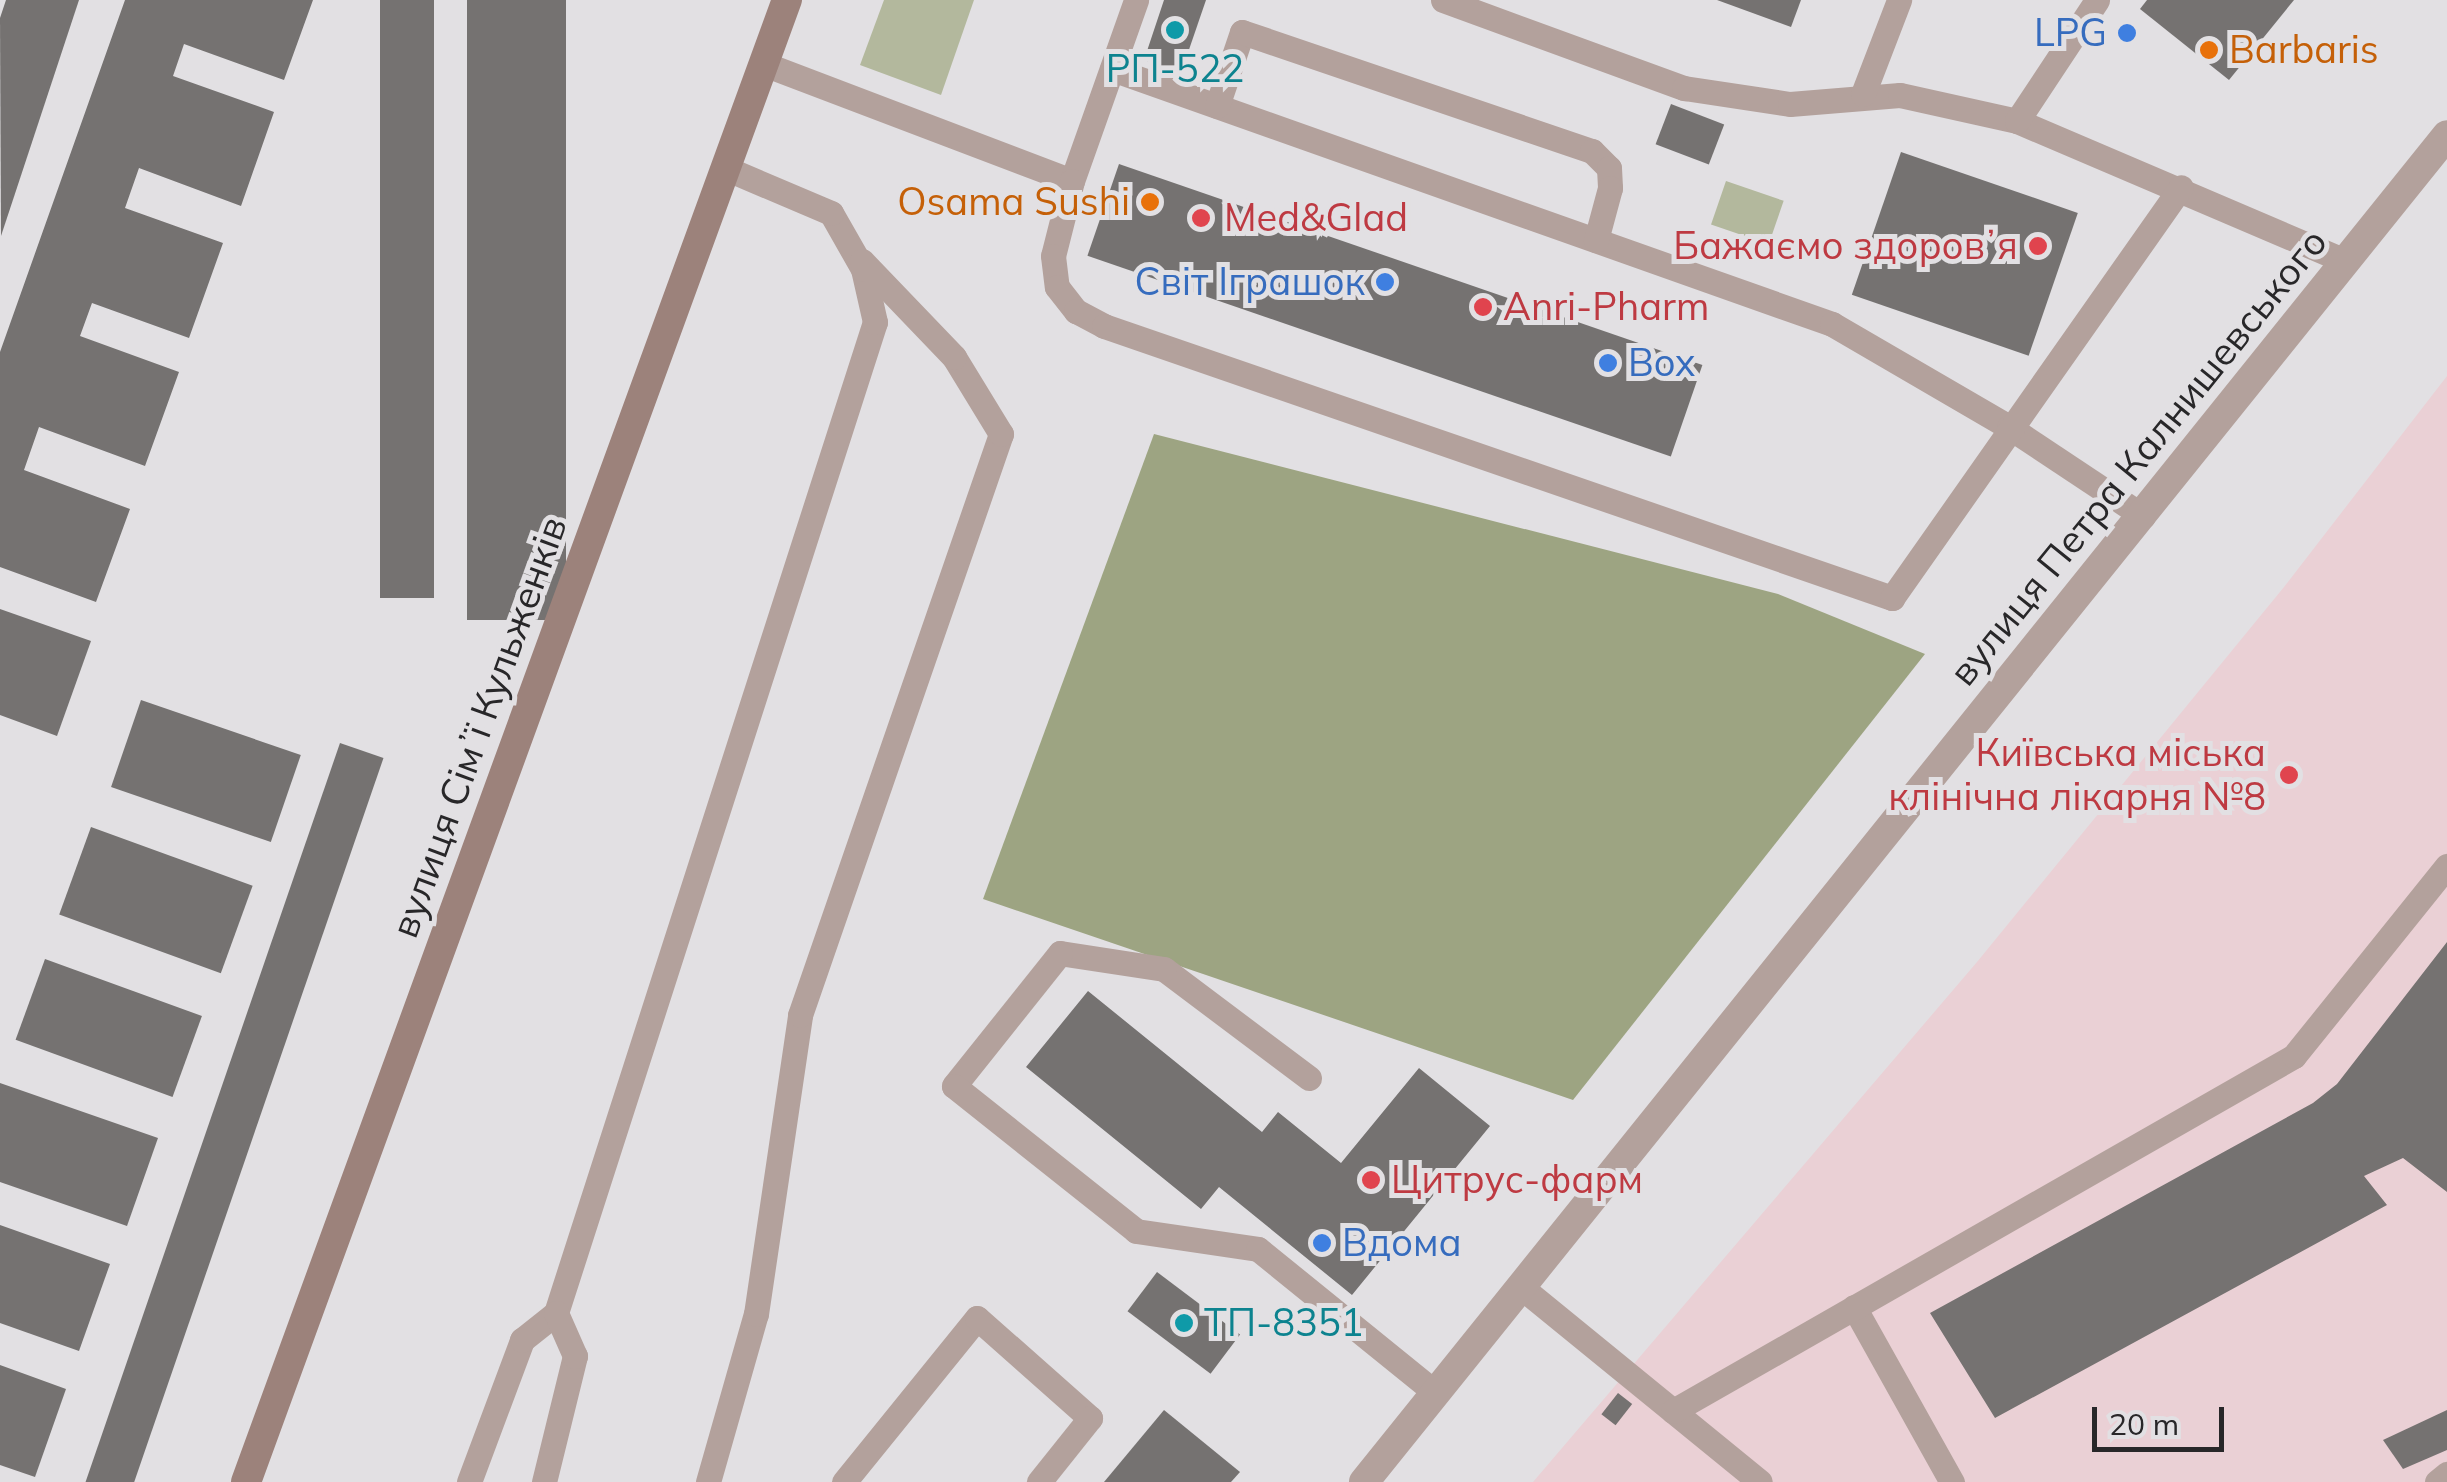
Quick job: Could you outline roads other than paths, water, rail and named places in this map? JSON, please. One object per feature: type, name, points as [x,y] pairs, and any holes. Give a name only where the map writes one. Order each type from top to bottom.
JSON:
[{"type":"main road","name":"вулиця Сімʼї Кульженків","points":[[246,1482],[787,0]]},
{"type":"street","name":"вулиця Петра Калнишевського","points":[[1364,1482],[2447,135]]},
{"type":"lane","points":[[1136,0],[1072,181],[1053,256],[1056,287],[1076,311],[1104,326],[1892,598],[2181,186]]},
{"type":"lane","points":[[1442,0],[1493,8],[1684,88],[1790,104],[1863,94],[1900,95],[2017,121],[2181,186],[2346,261]]},
{"type":"lane","points":[[1863,94],[1899,0]]},
{"type":"lane","points":[[2017,121],[2097,0]]},
{"type":"lane","points":[[1217,106],[1242,32],[1592,151],[1609,168],[1610,188],[1596,240]]},
{"type":"lane","points":[[764,64],[1072,181]]},
{"type":"lane","points":[[1112,69],[1832,324],[2009,427],[2143,516]]},
{"type":"lane","points":[[469,1482],[522,1340],[556,1313],[875,322],[863,270],[832,213],[725,168]]},
{"type":"lane","points":[[708,1482],[756,1314],[800,1015],[1001,434],[954,358],[850,248]]},
{"type":"lane","points":[[1673,1411],[2294,1056],[2447,866]]},
{"type":"lane","points":[[1309,1078],[1164,969],[1060,953],[954,1086],[1136,1231],[1258,1249],[1436,1393]]},
{"type":"lane","points":[[1521,1287],[1760,1482]]},
{"type":"lane","points":[[1854,1307],[1952,1482]]},
{"type":"lane","points":[[544,1482],[576,1356],[556,1313]]},
{"type":"lane","points":[[844,1482],[977,1318],[1090,1418],[1038,1482]]},
{"type":"lane","points":[[2437,1482],[2447,1474]]},
{"type":"place","name":"РП-522","points":[[1175,30]]},
{"type":"place","name":"LPG","points":[[2127,33]]},
{"type":"place","name":"Barbaris","points":[[2209,50]]},
{"type":"place","name":"Osama Sushi","points":[[1150,202]]},
{"type":"place","name":"Med&Glad","points":[[1201,218]]},
{"type":"place","name":"Бажаємо здоровʼя","points":[[2038,246]]},
{"type":"place","name":"Світ Іграшок","points":[[1385,282]]},
{"type":"place","name":"Anri-Pharm","points":[[1483,307]]},
{"type":"place","name":"Box","points":[[1608,363]]},
{"type":"place","name":"Київська міська клінічна лікарня №8","points":[[2289,775]]},
{"type":"place","name":"Цитрус-фарм","points":[[1371,1180]]},
{"type":"place","name":"Вдома","points":[[1322,1243]]},
{"type":"place","name":"ТП-8351","points":[[1184,1323]]}]
